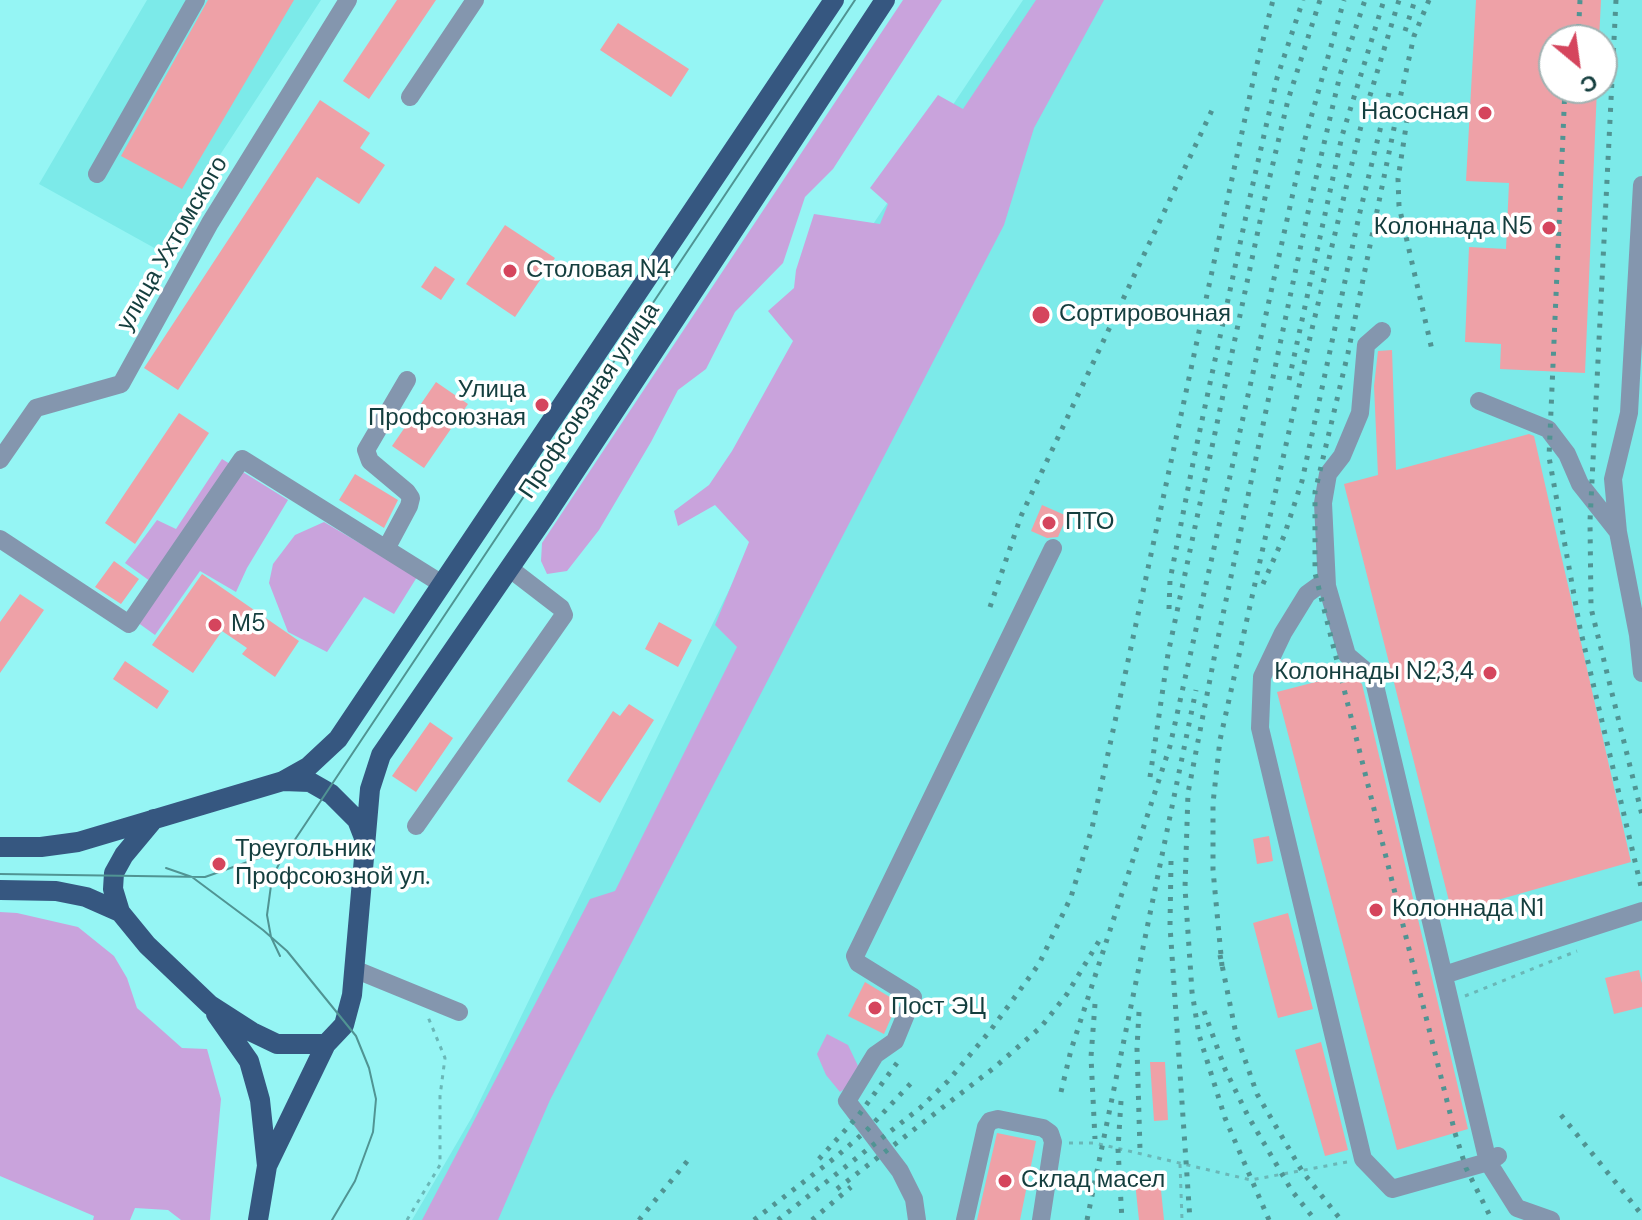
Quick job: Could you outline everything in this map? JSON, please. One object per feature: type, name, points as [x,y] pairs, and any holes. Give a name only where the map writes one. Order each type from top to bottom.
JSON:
[{"type":"main road","name":"Профсоюзная улица","points":[[283,781],[308,767],[338,739],[834,0]]},
{"type":"main road","name":"Профсоюзная улица","points":[[364,840],[370,789],[381,755],[631,387],[885,0]]},
{"type":"main road","points":[[0,847],[41,847],[78,842],[283,781],[310,782],[331,794],[357,820],[364,840],[352,995],[344,1025],[326,1044],[267,1166]]},
{"type":"main road","points":[[154,819],[124,855],[114,873],[113,889],[120,912],[147,945],[210,1005],[252,1032],[277,1044],[326,1044]]},
{"type":"main road","points":[[0,890],[56,891],[86,897],[120,912]]},
{"type":"main road","points":[[210,1005],[249,1061],[260,1100],[267,1166],[258,1220]]},
{"type":"street","points":[[97,174],[196,0]]},
{"type":"street","name":"улица Ухтомского","points":[[0,460],[36,408],[121,384],[210,223],[348,0]]},
{"type":"street","points":[[410,97],[475,0]]},
{"type":"street","points":[[1642,185],[1629,413],[1613,479],[1618,532],[1638,635],[1642,673]]},
{"type":"street","points":[[1382,331],[1366,345],[1360,413],[1342,456],[1328,474],[1323,503],[1327,586],[1347,655],[1373,677],[1444,975],[1493,1159],[1517,1208],[1551,1220]]},
{"type":"street","points":[[386,549],[411,498],[370,461],[366,450],[407,380]]},
{"type":"street","points":[[1479,401],[1548,429],[1567,454],[1580,484],[1618,532]]},
{"type":"street","points":[[0,539],[129,624],[242,459],[442,584]]},
{"type":"street","points":[[917,1220],[914,1199],[900,1171],[847,1101],[875,1055],[895,1041],[913,997],[858,963],[855,956],[1053,548]]},
{"type":"street","points":[[416,826],[564,615],[561,608],[509,568]]},
{"type":"street","points":[[1327,586],[1318,586],[1307,594],[1283,633],[1262,677],[1260,728],[1363,1159],[1392,1189],[1493,1159]]},
{"type":"street","points":[[1444,975],[1642,911]]},
{"type":"street","points":[[354,969],[459,1012]]},
{"type":"street","points":[[965,1220],[986,1127],[990,1121],[998,1119],[1043,1128],[1050,1133],[1053,1142],[1041,1220]]},
{"type":"path","points":[[1456,1000],[1580,949]]},
{"type":"path","points":[[407,1220],[440,1165],[440,1096],[445,1058],[419,996]]},
{"type":"path","points":[[1053,1142],[1095,1143],[1251,1180],[1363,1159]]},
{"type":"path","points":[[1180,1164],[1182,1220]]},
{"type":"shaded area","points":[[147,0],[321,0],[158,250],[39,184]]},
{"type":"shaded area","points":[[903,0],[942,0],[833,169],[805,197],[783,263],[735,312],[706,369],[678,390],[599,530],[567,571],[547,574],[541,561],[542,543]]},
{"type":"shaded area","points":[[1023,0],[1642,0],[1642,1220],[412,1220],[472,1117],[754,539],[813,314]]},
{"type":"shaded area","points":[[1036,0],[1104,0],[1034,128],[1004,225],[550,1100],[498,1220],[422,1220],[590,899],[615,891],[737,647],[715,625],[749,542],[715,505],[678,526],[674,511],[709,485],[732,451],[793,341],[768,311],[794,288],[796,270],[814,214],[880,224],[888,204],[870,188],[938,95],[963,109]]},
{"type":"shaded area","points":[[222,459],[288,500],[236,592],[200,571],[155,635],[137,622],[161,589],[125,563],[157,520],[176,529]]},
{"type":"shaded area","points":[[324,522],[417,577],[394,614],[364,597],[327,652],[288,632],[269,583],[273,564],[295,535]]},
{"type":"shaded area","points":[[0,912],[78,927],[114,956],[127,978],[137,1008],[182,1048],[207,1049],[221,1099],[210,1220],[181,1220],[168,1210],[135,1208],[130,1220],[93,1220],[94,1216],[0,1176]]},
{"type":"shaded area","points":[[827,1034],[848,1045],[858,1066],[846,1088],[840,1092],[826,1075],[817,1054]]},
{"type":"building","points":[[208,0],[294,0],[182,189],[121,156]]},
{"type":"building","points":[[397,0],[436,0],[369,99],[343,81]]},
{"type":"building","name":"Колоннада N5","points":[[1476,0],[1601,0],[1600,24],[1538,24],[1538,104],[1596,104],[1585,373],[1500,369],[1501,344],[1465,342],[1469,247],[1506,249],[1509,183],[1466,181]]},
{"type":"building","points":[[618,23],[689,69],[671,97],[600,50]]},
{"type":"building","points":[[320,100],[370,133],[360,148],[385,165],[359,204],[317,177],[178,390],[144,368]]},
{"type":"building","name":"Столовая N4","points":[[505,225],[555,258],[515,317],[466,284]]},
{"type":"building","points":[[435,266],[455,279],[441,300],[421,287]]},
{"type":"building","name":"Колоннады N2,3,4","points":[[1392,350],[1396,470],[1529,434],[1534,436],[1631,862],[1452,913],[1344,484],[1378,475],[1374,386],[1378,351]]},
{"type":"building","points":[[436,382],[468,404],[424,468],[392,446]]},
{"type":"building","points":[[179,413],[209,433],[135,544],[105,523]]},
{"type":"building","points":[[355,474],[398,500],[384,528],[339,500]]},
{"type":"building","name":"ПТО","points":[[1042,505],[1067,516],[1058,537],[1047,538],[1031,531]]},
{"type":"building","points":[[114,561],[139,579],[121,604],[95,587]]},
{"type":"building","name":"М5","points":[[202,574],[299,641],[275,677],[242,654],[247,648],[222,631],[193,673],[152,645]]},
{"type":"building","points":[[20,594],[44,610],[0,673],[0,622]]},
{"type":"building","points":[[659,622],[692,640],[678,667],[645,649]]},
{"type":"building","points":[[125,661],[169,691],[157,709],[113,679]]},
{"type":"building","name":"Колоннада N1","points":[[1350,673],[1362,684],[1468,1129],[1397,1150],[1277,692]]},
{"type":"building","points":[[629,704],[654,720],[600,803],[567,781],[613,711],[620,716]]},
{"type":"building","points":[[430,722],[453,738],[416,792],[392,776]]},
{"type":"building","points":[[1269,836],[1273,861],[1257,864],[1253,839]]},
{"type":"building","points":[[1288,913],[1313,1009],[1278,1018],[1253,923]]},
{"type":"building","points":[[1639,970],[1642,1007],[1614,1014],[1605,978]]},
{"type":"building","name":"Пост ЭЦ","points":[[865,982],[898,1002],[884,1034],[848,1016]]},
{"type":"building","points":[[1321,1042],[1348,1150],[1325,1156],[1295,1050]]},
{"type":"building","points":[[1150,1062],[1165,1062],[1168,1120],[1154,1121]]},
{"type":"building","name":"Склад масел","points":[[997,1133],[1036,1141],[1020,1220],[977,1220]]},
{"type":"building","points":[[1160,1180],[1164,1220],[1139,1220],[1135,1182]]},
{"type":"tram line","points":[[280,956],[271,937],[267,915],[272,878],[280,862],[855,0]]},
{"type":"tram line","points":[[0,874],[205,877],[290,847]]},
{"type":"tram line","points":[[166,868],[192,877],[287,951],[356,1036],[369,1068],[376,1099],[373,1132],[355,1181],[332,1220]]},
{"type":"railway","points":[[778,1220],[920,1108],[948,1081],[990,1031],[1039,964],[1071,897],[1092,828],[1273,0]]},
{"type":"railway","points":[[1169,609],[1170,580],[1195,453],[1252,188],[1277,78],[1303,0]]},
{"type":"railway","points":[[1150,777],[1168,654],[1266,193],[1288,100],[1320,0]]},
{"type":"railway","points":[[1061,1092],[1071,1050],[1170,746],[1305,139],[1344,0]]},
{"type":"railway","points":[[1269,1220],[1225,1118],[1199,1035],[1192,992],[1185,888],[1188,793],[1306,221],[1340,75],[1365,0]]},
{"type":"railway","points":[[1289,380],[1342,136],[1384,0]]},
{"type":"railway","points":[[1222,966],[1213,870],[1213,803],[1220,740],[1311,333],[1362,122],[1399,0]]},
{"type":"railway","points":[[1405,31],[1415,0]]},
{"type":"railway","points":[[1429,0],[1414,36],[1348,353],[1315,492],[1315,573],[1455,1133],[1466,1168],[1492,1220]]},
{"type":"railway","points":[[1579,24],[1580,0]]},
{"type":"railway","points":[[1616,0],[1590,521],[1591,608],[1642,815]]},
{"type":"railway","points":[[1263,584],[1284,536],[1302,481],[1389,93]]},
{"type":"railway","points":[[1564,104],[1549,457],[1580,628],[1642,891]]},
{"type":"railway","points":[[1409,107],[1398,179],[1399,206],[1432,350]]},
{"type":"railway","points":[[990,607],[1021,516],[1213,108]]},
{"type":"railway","points":[[1087,1220],[1196,690]]},
{"type":"railway","points":[[1171,861],[1170,926],[1190,1220]]},
{"type":"railway","points":[[837,1189],[995,1067],[1041,1027],[1067,994],[1099,941]]},
{"type":"railway","points":[[1220,955],[1236,1034],[1257,1094],[1302,1171],[1341,1220]]},
{"type":"railway","points":[[1095,1004],[1091,1057],[1095,1139]]},
{"type":"railway","points":[[1204,1011],[1225,1069],[1248,1116],[1292,1191],[1315,1220]]},
{"type":"railway","points":[[1139,1012],[1140,1150]]},
{"type":"railway","points":[[819,1159],[858,1116],[897,1063]]},
{"type":"railway","points":[[754,1220],[836,1157],[868,1129],[913,1081]]},
{"type":"railway","points":[[1121,1101],[1118,1149],[1122,1220]]},
{"type":"railway","points":[[1561,1115],[1642,1215]]},
{"type":"railway","points":[[639,1220],[689,1159]]},
{"type":"railway","points":[[812,1220],[851,1187]]},
{"type":"place","name":"Насосная","points":[[1485,113]]},
{"type":"place","name":"Колоннада N5","points":[[1549,228]]},
{"type":"place","name":"Столовая N4","points":[[510,271]]},
{"type":"place","name":"Сортировочная","points":[[1041,315]]},
{"type":"place","name":"Улица Профсоюзная","points":[[542,405]]},
{"type":"place","name":"ПТО","points":[[1049,523]]},
{"type":"place","name":"М5","points":[[215,625]]},
{"type":"place","name":"Колоннады N2,3,4","points":[[1490,673]]},
{"type":"place","name":"Треугольник Профсоюзной ул.","points":[[219,864]]},
{"type":"place","name":"Колоннада N1","points":[[1376,910]]},
{"type":"place","name":"Пост ЭЦ","points":[[875,1008]]},
{"type":"place","name":"Склад масел","points":[[1005,1181]]}]
